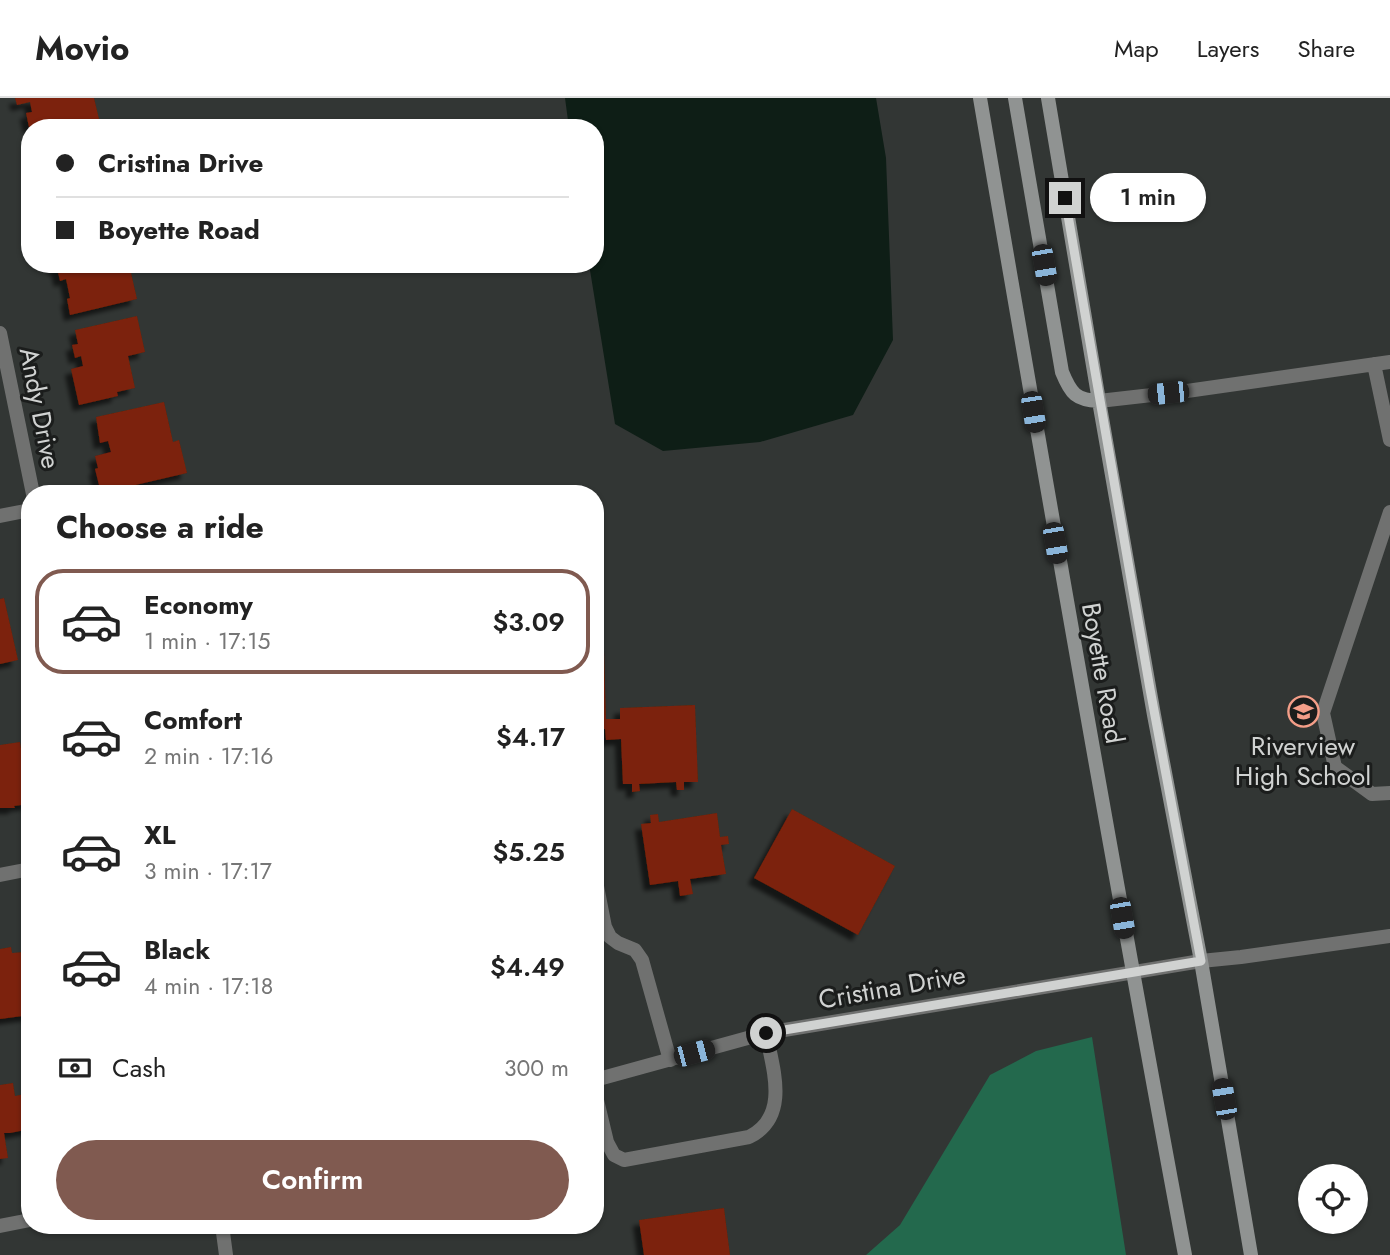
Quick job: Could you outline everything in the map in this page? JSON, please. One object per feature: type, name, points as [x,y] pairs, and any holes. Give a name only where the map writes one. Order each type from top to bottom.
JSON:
[{"type":"main road","name":"Boyette Road","points":[[980,98],[1062,582],[1185,1255]]},
{"type":"main road","points":[[1015,98],[1062,372],[1075,395],[1085,400],[1099,401]]},
{"type":"main road","name":"Boyette Road","points":[[1048,98],[1154,715],[1201,961],[1251,1255]]},
{"type":"street","name":"Andy Drive","points":[[0,333],[31,485]]},
{"type":"street","points":[[1099,401],[1390,362]]},
{"type":"street","points":[[1374,364],[1390,440]]},
{"type":"street","points":[[0,516],[21,512]]},
{"type":"street","points":[[1390,512],[1323,713],[1335,767],[1372,794],[1390,793]]},
{"type":"street","points":[[0,875],[21,871]]},
{"type":"street","points":[[604,922],[610,937],[635,950],[642,960],[670,1060]]},
{"type":"street","name":"Cristina Drive","points":[[604,1078],[766,1033],[1201,961],[1390,936]]},
{"type":"street","points":[[604,1130],[614,1155],[624,1160],[749,1137],[760,1132],[774,1111],[776,1081],[766,1033]]},
{"type":"street","points":[[0,1226],[21,1222]]},
{"type":"street","points":[[223,1234],[226,1255]]},
{"type":"green space","points":[[1092,1037],[1126,1255],[866,1255],[900,1225],[990,1075],[1036,1051]]},
{"type":"shaded area","points":[[565,98],[876,98],[886,158],[893,340],[853,415],[760,442],[663,451],[615,424],[590,273],[604,273],[604,119],[568,119]]},
{"type":"building","points":[[15,98],[94,98],[99,119],[27,119],[26,113],[32,112],[30,102],[17,105]]},
{"type":"building","points":[[58,273],[131,273],[137,299],[70,315],[66,279],[60,281]]},
{"type":"building","points":[[137,316],[145,352],[128,356],[135,388],[117,392],[118,396],[79,405],[71,369],[83,366],[81,356],[75,358],[72,345],[78,344],[75,330]]},
{"type":"building","points":[[164,402],[173,442],[179,440],[187,473],[135,485],[99,485],[95,456],[111,452],[108,441],[100,443],[96,417]]},
{"type":"building","points":[[4,598],[18,660],[0,664],[0,599]]},
{"type":"building","points":[[604,651],[606,719],[620,719],[620,708],[695,705],[698,782],[684,782],[684,790],[677,790],[676,782],[639,784],[640,791],[632,792],[632,784],[623,784],[621,739],[606,740]]},
{"type":"building","points":[[20,742],[21,805],[14,806],[15,808],[0,808],[0,745]]},
{"type":"building","points":[[792,809],[895,866],[858,935],[754,878]]},
{"type":"building","points":[[717,813],[720,837],[728,836],[729,844],[721,845],[726,874],[690,879],[693,894],[680,896],[678,881],[650,885],[641,824],[651,823],[650,815],[658,814],[659,822]]},
{"type":"building","points":[[11,947],[12,953],[21,952],[21,1016],[0,1019],[0,949]]},
{"type":"building","points":[[13,1083],[15,1096],[21,1095],[21,1131],[4,1133],[8,1158],[0,1159],[0,1085]]},
{"type":"building","points":[[724,1208],[730,1255],[644,1255],[639,1220]]},
{"type":"place","name":"Riverview High School","points":[[1303,711]]},
{"type":"route","points":[[766,1033],[1201,961],[1150,689],[1065,198]]}]
